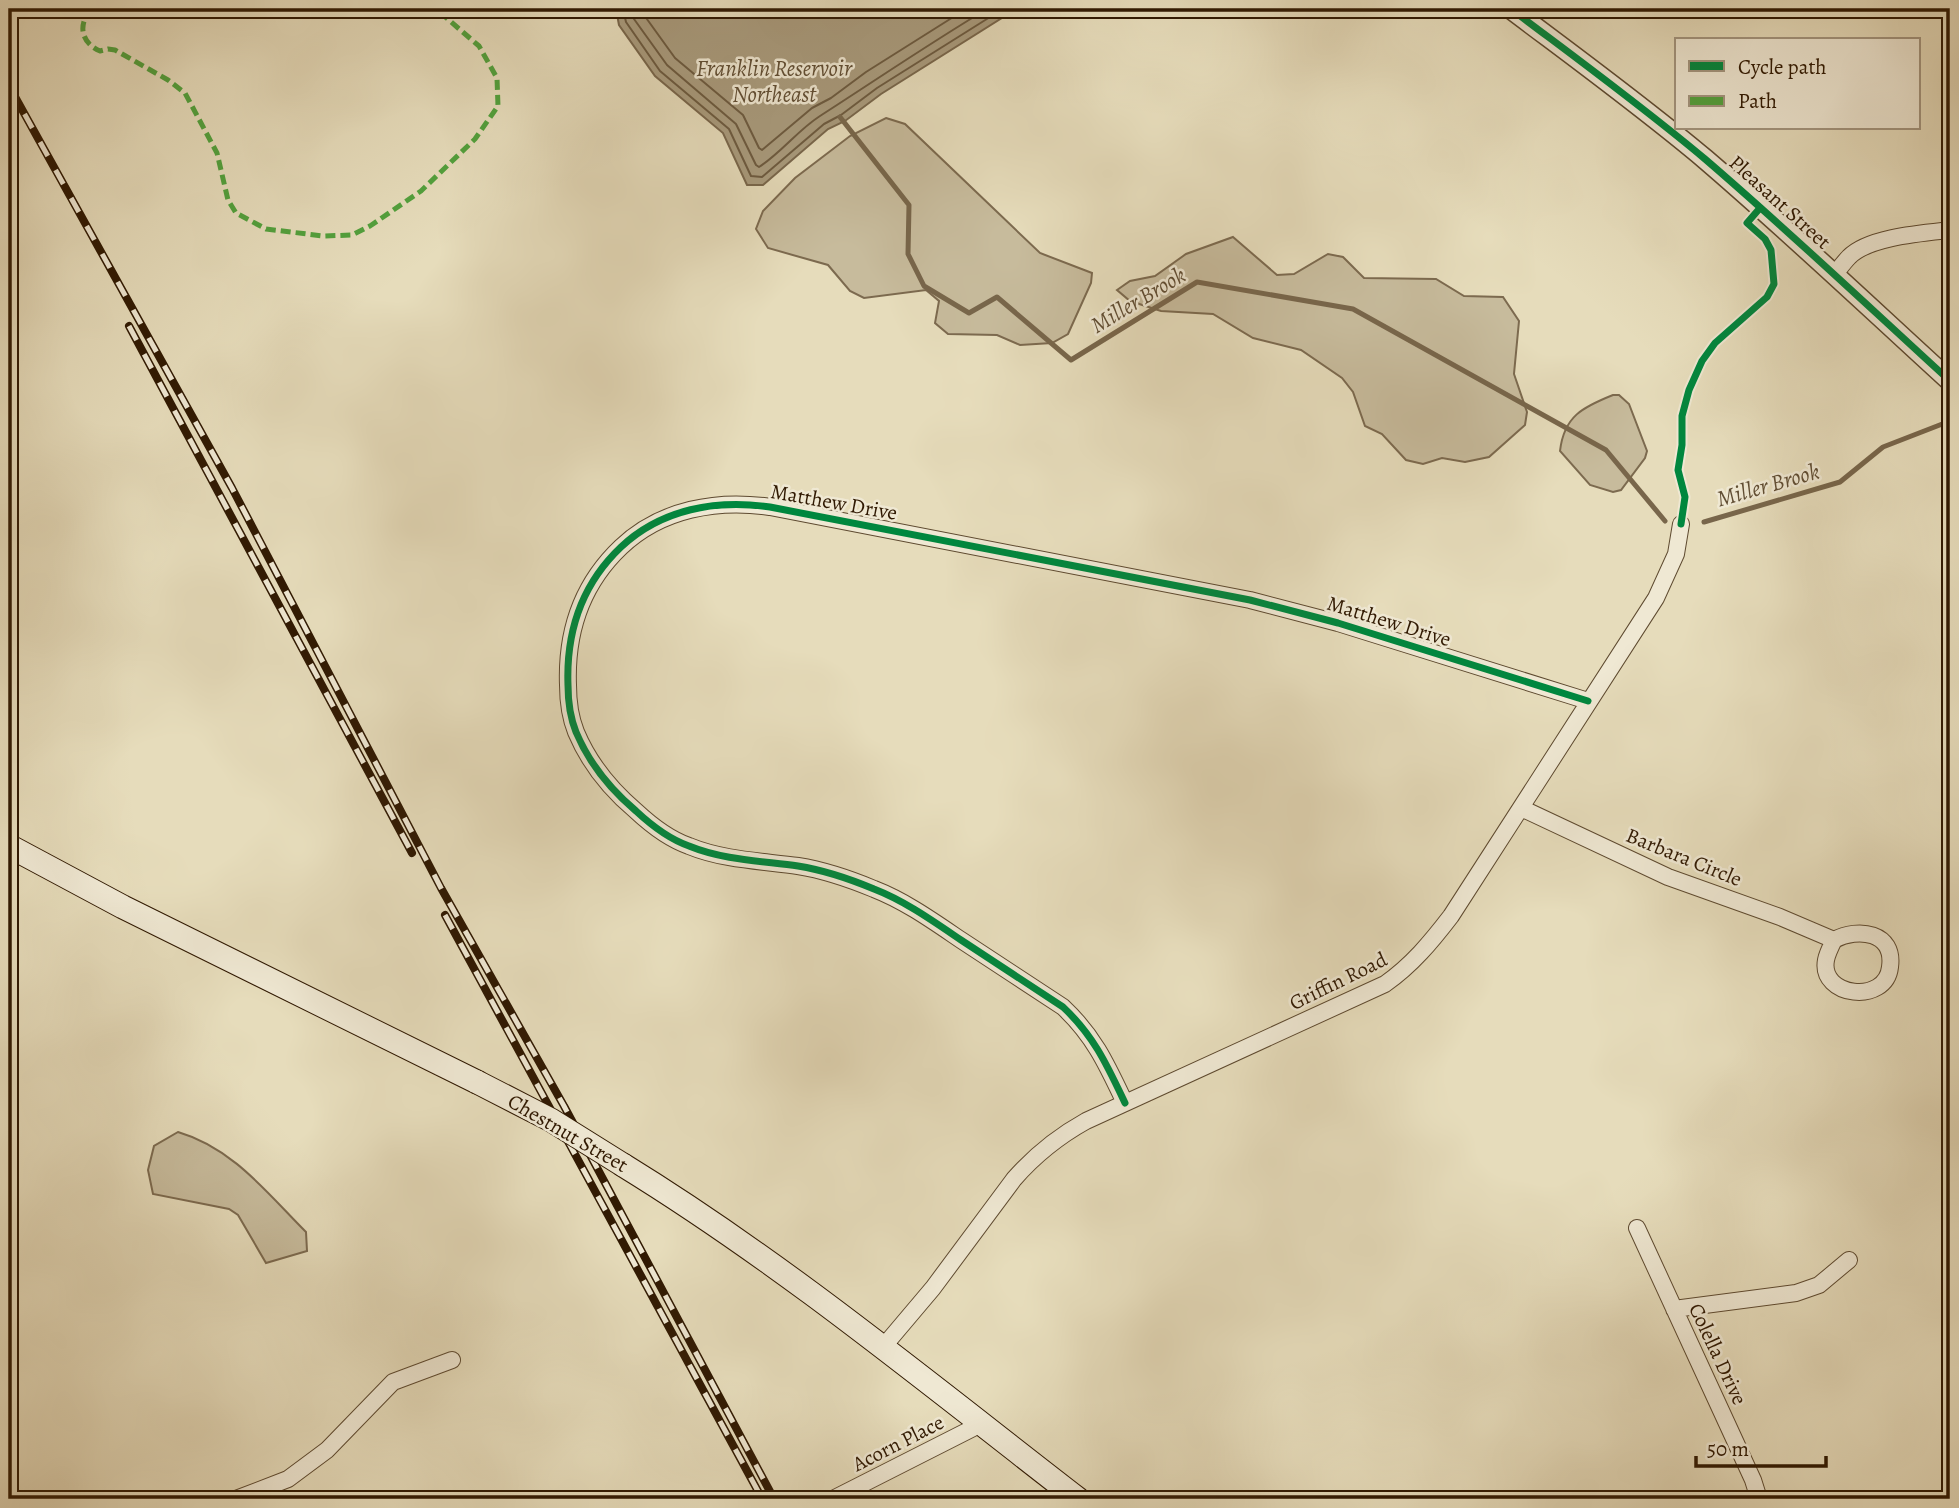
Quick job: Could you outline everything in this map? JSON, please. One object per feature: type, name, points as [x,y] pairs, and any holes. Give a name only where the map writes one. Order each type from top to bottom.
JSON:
[{"type":"main road","name":"Chestnut Street","points":[[9,846],[135,913],[551,1121],[700,1212],[884,1346],[1079,1499]]},
{"type":"street","name":"Pleasant Street","points":[[1511,9],[1686,144],[1835,274],[1950,381]]},
{"type":"street","points":[[1835,274],[1850,255],[1874,243],[1950,230]]},
{"type":"street","name":"Matthew Drive","points":[[1125,1103],[1094,1041],[1063,1007],[906,904],[838,876],[802,867],[719,855],[688,846],[662,832],[624,802],[608,785],[592,764],[575,730],[568,699],[568,648],[576,615],[592,581],[601,566],[624,544],[653,524],[687,510],[714,505],[750,504],[770,507],[1250,600],[1338,623],[1588,701]]},
{"type":"street","name":"Griffin Road","points":[[884,1346],[933,1288],[1028,1163],[1064,1133],[1385,984],[1406,970],[1451,916],[1656,598],[1676,554],[1681,524]]},
{"type":"street","name":"Barbara Circle","points":[[1521,808],[1656,871],[1834,940]]},
{"type":"street","points":[[1858,932],[1875,935],[1887,947],[1891,968],[1884,983],[1876,989],[1853,993],[1833,983],[1827,974],[1825,961],[1834,940],[1845,934],[1858,932]]},
{"type":"street","name":"Colella Drive","points":[[1637,1228],[1679,1315],[1759,1499]]},
{"type":"street","points":[[1674,1309],[1796,1293],[1819,1285],[1849,1260]]},
{"type":"street","points":[[236,1499],[288,1479],[327,1450],[393,1382],[452,1360]]},
{"type":"street","name":"Acorn Place","points":[[833,1499],[981,1424]]},
{"type":"shaded area","points":[[886,118],[905,124],[1040,253],[1092,273],[1091,283],[1068,334],[1052,343],[1020,345],[997,335],[948,334],[935,323],[939,301],[926,290],[864,298],[850,291],[828,265],[768,248],[756,229],[763,211],[795,178],[850,136]]},
{"type":"shaded area","points":[[1233,237],[1277,275],[1294,274],[1328,254],[1343,257],[1364,278],[1436,279],[1464,296],[1503,297],[1519,321],[1514,374],[1527,412],[1525,425],[1489,457],[1465,462],[1442,458],[1423,464],[1406,460],[1382,434],[1365,426],[1353,392],[1342,378],[1301,350],[1253,338],[1213,314],[1161,311],[1130,301],[1117,290],[1130,281],[1155,276],[1186,254]]},
{"type":"shaded area","points":[[1613,395],[1619,395],[1629,404],[1647,451],[1645,458],[1621,490],[1613,492],[1590,485],[1560,451],[1566,429],[1577,414]]},
{"type":"shaded area","points":[[178,1132],[216,1149],[248,1173],[306,1232],[307,1251],[266,1263],[238,1215],[229,1209],[153,1194],[148,1170],[154,1146]]},
{"type":"water","name":"Franklin Reservoir Northeast","points":[[616,9],[1040,9],[1034,15],[1002,18],[881,94],[845,121],[828,129],[763,185],[747,185],[723,133],[655,76],[619,25]]},
{"type":"waterway","name":"Miller Brook","points":[[840,117],[909,205],[908,254],[924,286],[969,313],[997,297],[1071,360],[1197,282],[1353,309],[1606,450],[1665,521]]},
{"type":"waterway","name":"Miller Brook","points":[[1704,522],[1840,482],[1883,447],[1950,421]]},
{"type":"railway","points":[[9,86],[232,488],[441,888],[564,1106],[774,1499]]},
{"type":"railway","points":[[129,326],[412,853]]},
{"type":"railway","points":[[445,915],[759,1493]]},
{"type":"marked path","points":[[92,9],[84,21],[83,33],[94,48],[100,51],[115,50],[168,80],[185,93],[217,153],[228,200],[236,213],[266,229],[323,236],[352,235],[421,191],[475,139],[498,106],[497,78],[479,46],[436,9]]},
{"type":"cycle path","points":[[1511,9],[1705,159],[1950,381]]},
{"type":"cycle path","points":[[1681,524],[1685,497],[1678,470],[1682,445],[1682,416],[1689,390],[1702,361],[1715,343],[1767,297],[1774,284],[1771,250],[1765,239],[1747,223],[1760,208]]},
{"type":"cycle path","points":[[1125,1103],[1091,1040],[1063,1007],[919,912],[897,899],[827,872],[729,857],[682,843],[667,836],[648,821],[609,785],[587,754],[574,726],[569,703],[568,665],[579,610],[596,577],[621,547],[654,524],[691,510],[730,505],[770,507],[1250,600],[1338,623],[1588,701]]}]
